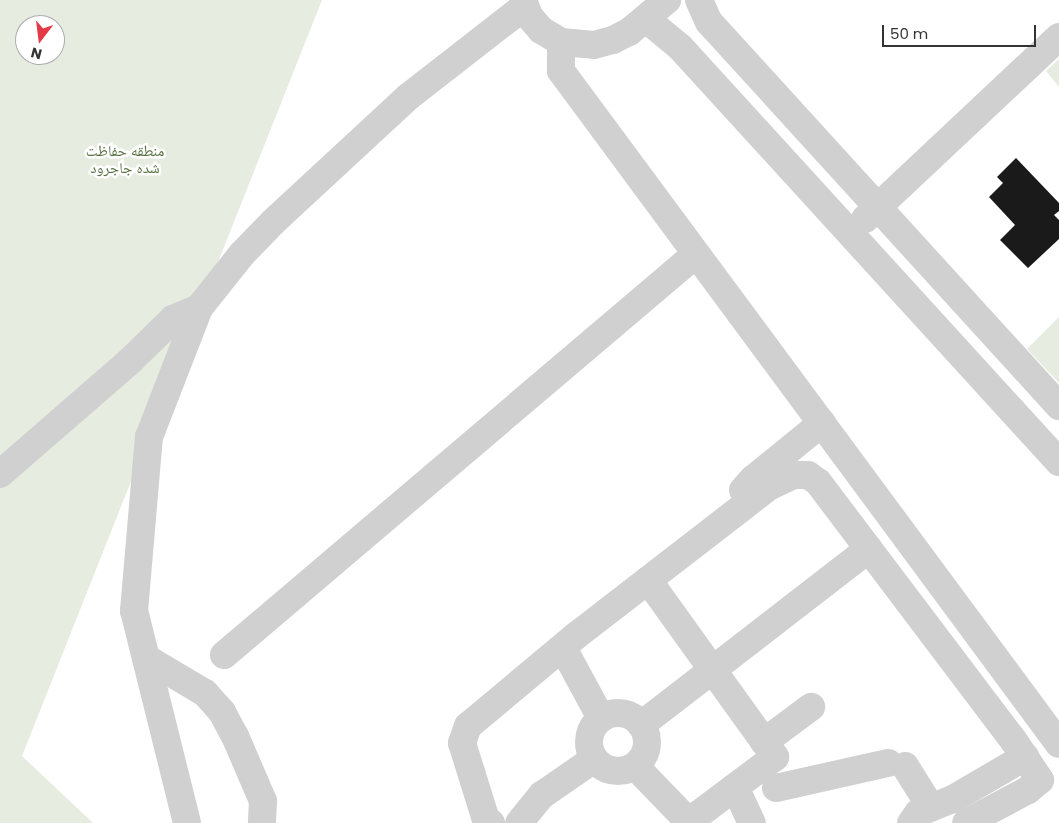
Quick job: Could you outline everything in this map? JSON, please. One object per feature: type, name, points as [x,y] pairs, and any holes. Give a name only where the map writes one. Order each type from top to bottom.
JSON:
[{"type":"lane","points":[[187,823],[134,611],[149,437],[199,308],[242,254],[273,222],[408,97],[524,3],[529,16],[541,30],[561,42],[594,44],[613,40],[629,32],[667,0]]},
{"type":"lane","points":[[699,0],[709,22],[1059,406]]},
{"type":"lane","points":[[646,19],[680,47],[1059,462]]},
{"type":"lane","points":[[850,232],[1059,37]]},
{"type":"lane","points":[[561,42],[561,71],[1059,744]]},
{"type":"lane","points":[[224,655],[696,254]]},
{"type":"lane","points":[[0,474],[131,360],[173,319],[199,308]]},
{"type":"lane","points":[[737,510],[738,498],[753,479],[822,423]]},
{"type":"lane","points":[[491,823],[486,820],[462,743],[465,731],[472,722],[562,648],[737,510],[770,486],[794,475],[808,475],[818,482],[869,549],[1025,757],[1040,780],[1028,790],[966,823]]},
{"type":"lane","points":[[642,725],[869,549]]},
{"type":"lane","points":[[648,580],[712,670],[772,775]]},
{"type":"lane","points":[[562,648],[601,718]]},
{"type":"lane","points":[[146,658],[205,693],[222,712],[235,736],[263,801],[262,823]]},
{"type":"lane","points":[[772,775],[811,707]]},
{"type":"lane","points":[[609,714],[627,714],[642,725],[646,733],[646,751],[635,766],[618,771],[609,770],[594,759],[589,742],[594,725],[601,718],[609,714]]},
{"type":"lane","points":[[635,766],[688,822],[735,787],[772,775],[896,765],[921,815],[951,800],[1025,757]]},
{"type":"lane","points":[[519,823],[542,795],[594,759]]},
{"type":"lane","points":[[735,787],[752,823]]},
{"type":"green space","name":"منطقه حفاظت شده جاجرود","points":[[0,0],[322,0],[22,756],[93,823],[0,823]]},
{"type":"green space","points":[[1059,59],[1059,87],[1046,71]]},
{"type":"green space","points":[[1059,317],[1059,383],[1027,349]]},
{"type":"building","points":[[1016,158],[1059,203],[1059,211],[1054,215],[1059,220],[1059,239],[1028,268],[1000,240],[1015,225],[989,197],[1003,183],[997,177]]}]
